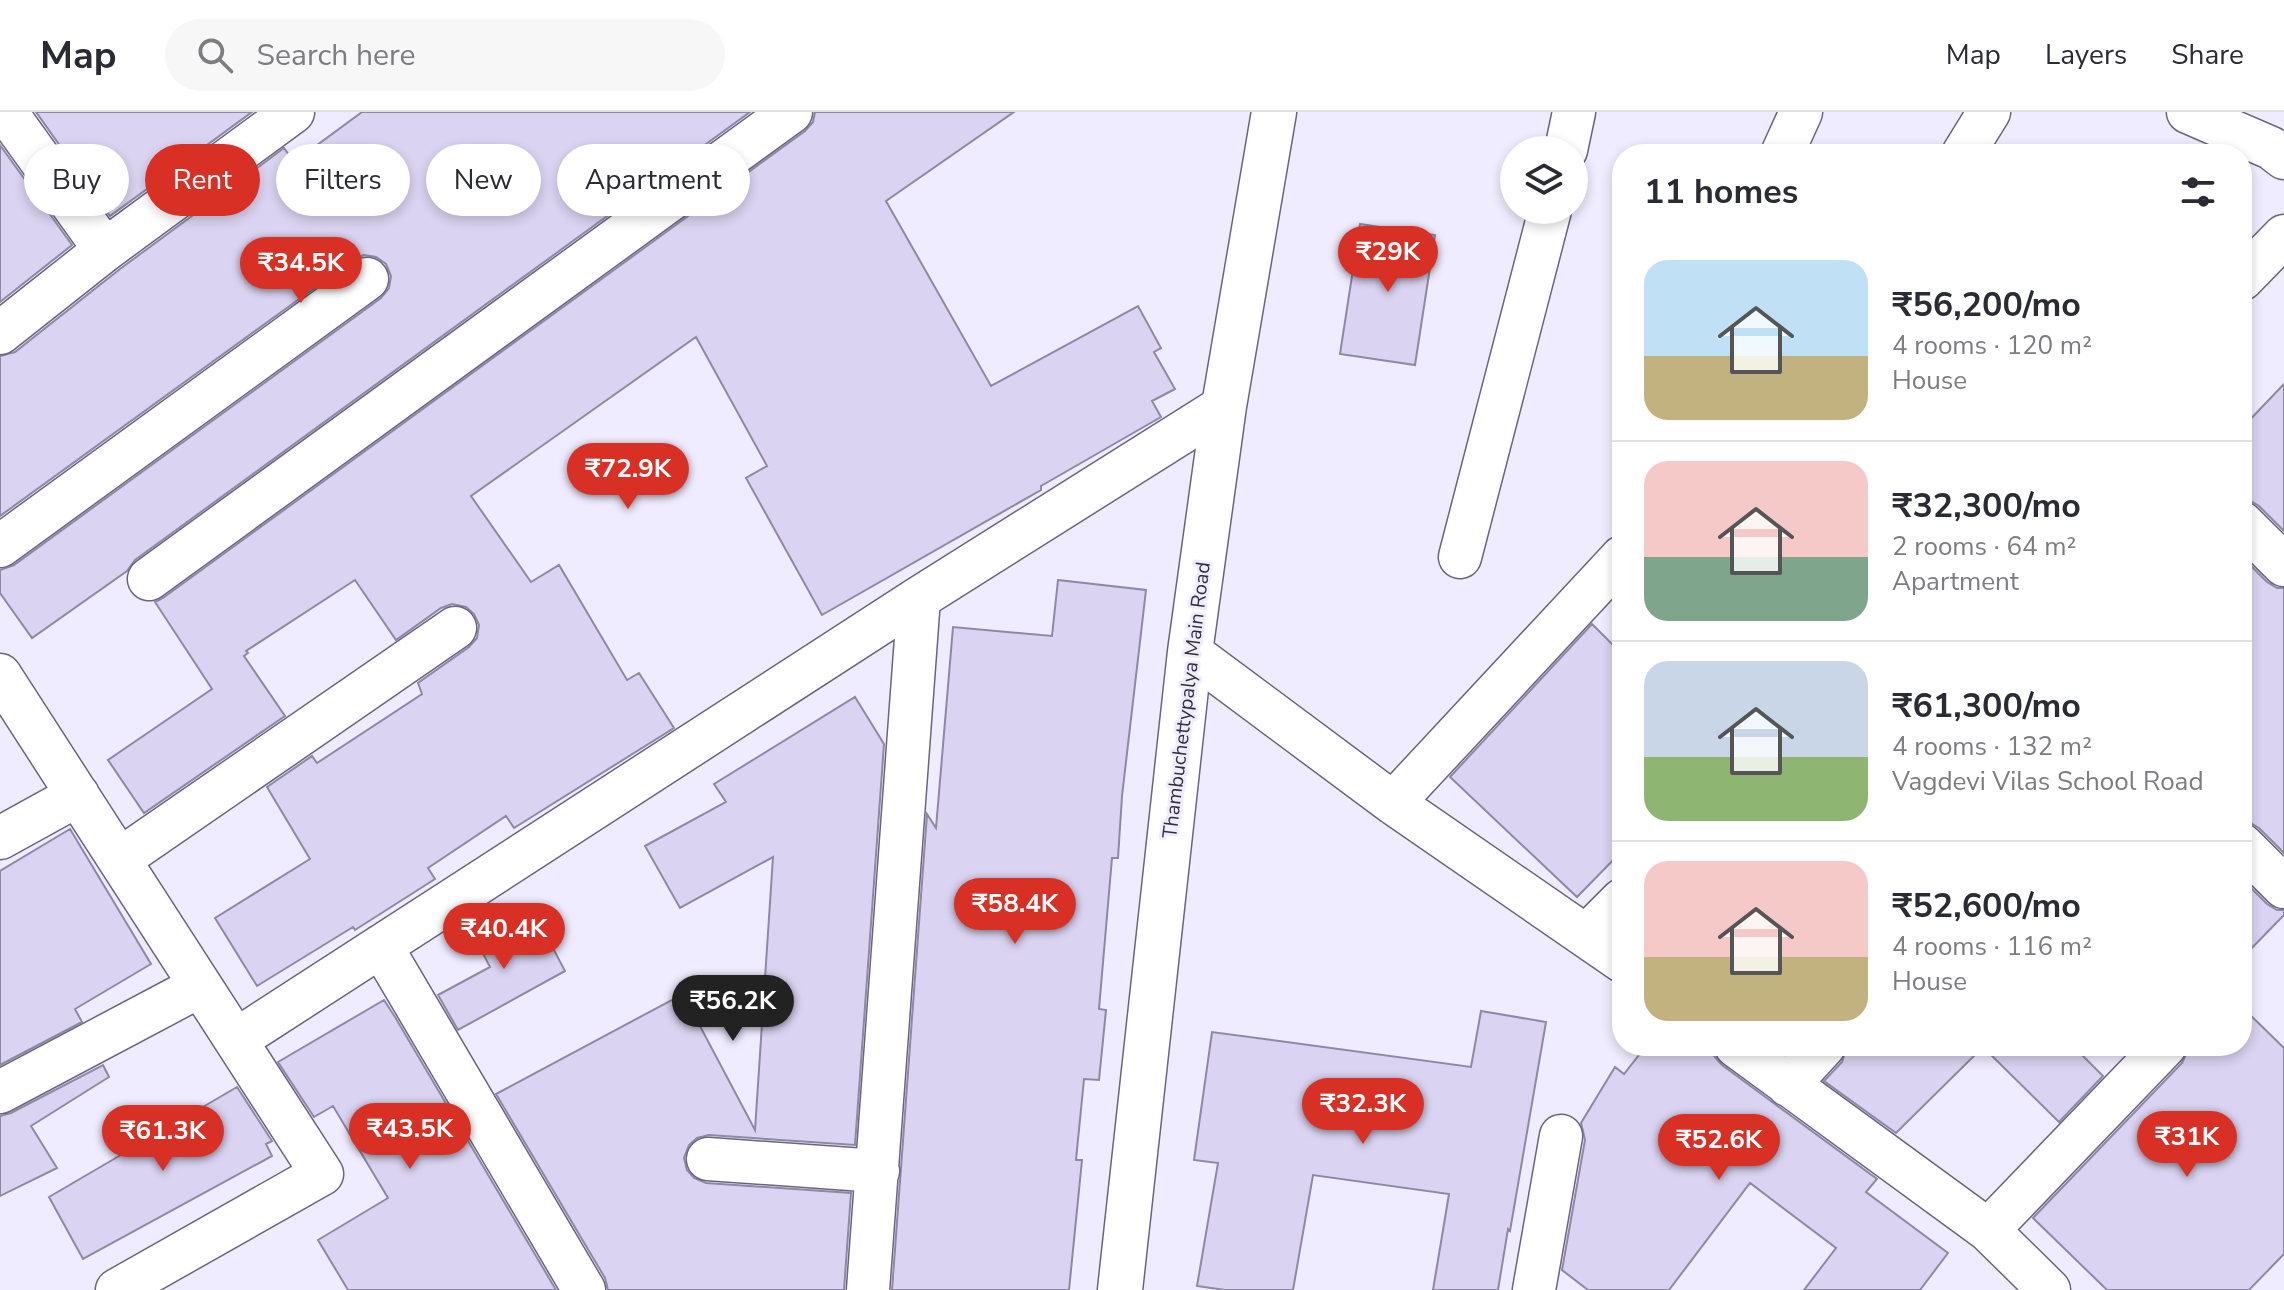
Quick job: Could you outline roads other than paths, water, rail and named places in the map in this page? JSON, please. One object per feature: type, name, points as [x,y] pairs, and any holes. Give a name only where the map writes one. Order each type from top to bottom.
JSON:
[{"type":"main road","name":"Thambuchettypalya Main Road","points":[[1120,1290],[1190,652],[1224,406],[1274,112]]},
{"type":"street","points":[[6,112],[105,250]]},
{"type":"street","points":[[0,333],[105,250],[293,112]]},
{"type":"street","points":[[149,579],[791,112]]},
{"type":"street","points":[[1569,136],[1574,112]]},
{"type":"street","points":[[1787,144],[1801,112]]},
{"type":"street","points":[[1969,144],[1989,112]]},
{"type":"street","points":[[2188,112],[2280,147]]},
{"type":"street","points":[[1460,557],[1546,224]]},
{"type":"street","points":[[2252,269],[2284,236]]},
{"type":"street","points":[[0,546],[367,279]]},
{"type":"street","points":[[236,1040],[919,598],[1224,406]]},
{"type":"street","points":[[2252,533],[2284,565]]},
{"type":"street","points":[[1393,803],[1612,568]]},
{"type":"street","points":[[868,1290],[919,598]]},
{"type":"street","points":[[120,859],[455,628]]},
{"type":"street","points":[[1190,652],[1393,803],[1612,954]]},
{"type":"street","points":[[0,675],[322,1174],[117,1290]]},
{"type":"street","points":[[0,838],[78,795]]},
{"type":"street","points":[[2252,855],[2284,887]]},
{"type":"street","points":[[1587,935],[1612,910]]},
{"type":"street","points":[[381,946],[584,1290]]},
{"type":"street","points":[[0,1092],[200,986]]},
{"type":"street","points":[[1749,1056],[1988,1230],[2049,1290]]},
{"type":"street","points":[[1788,1085],[1815,1056]]},
{"type":"street","points":[[1988,1230],[2155,1056]]},
{"type":"street","points":[[1534,1290],[1561,1136]]},
{"type":"street","points":[[708,1159],[878,1171]]}]
